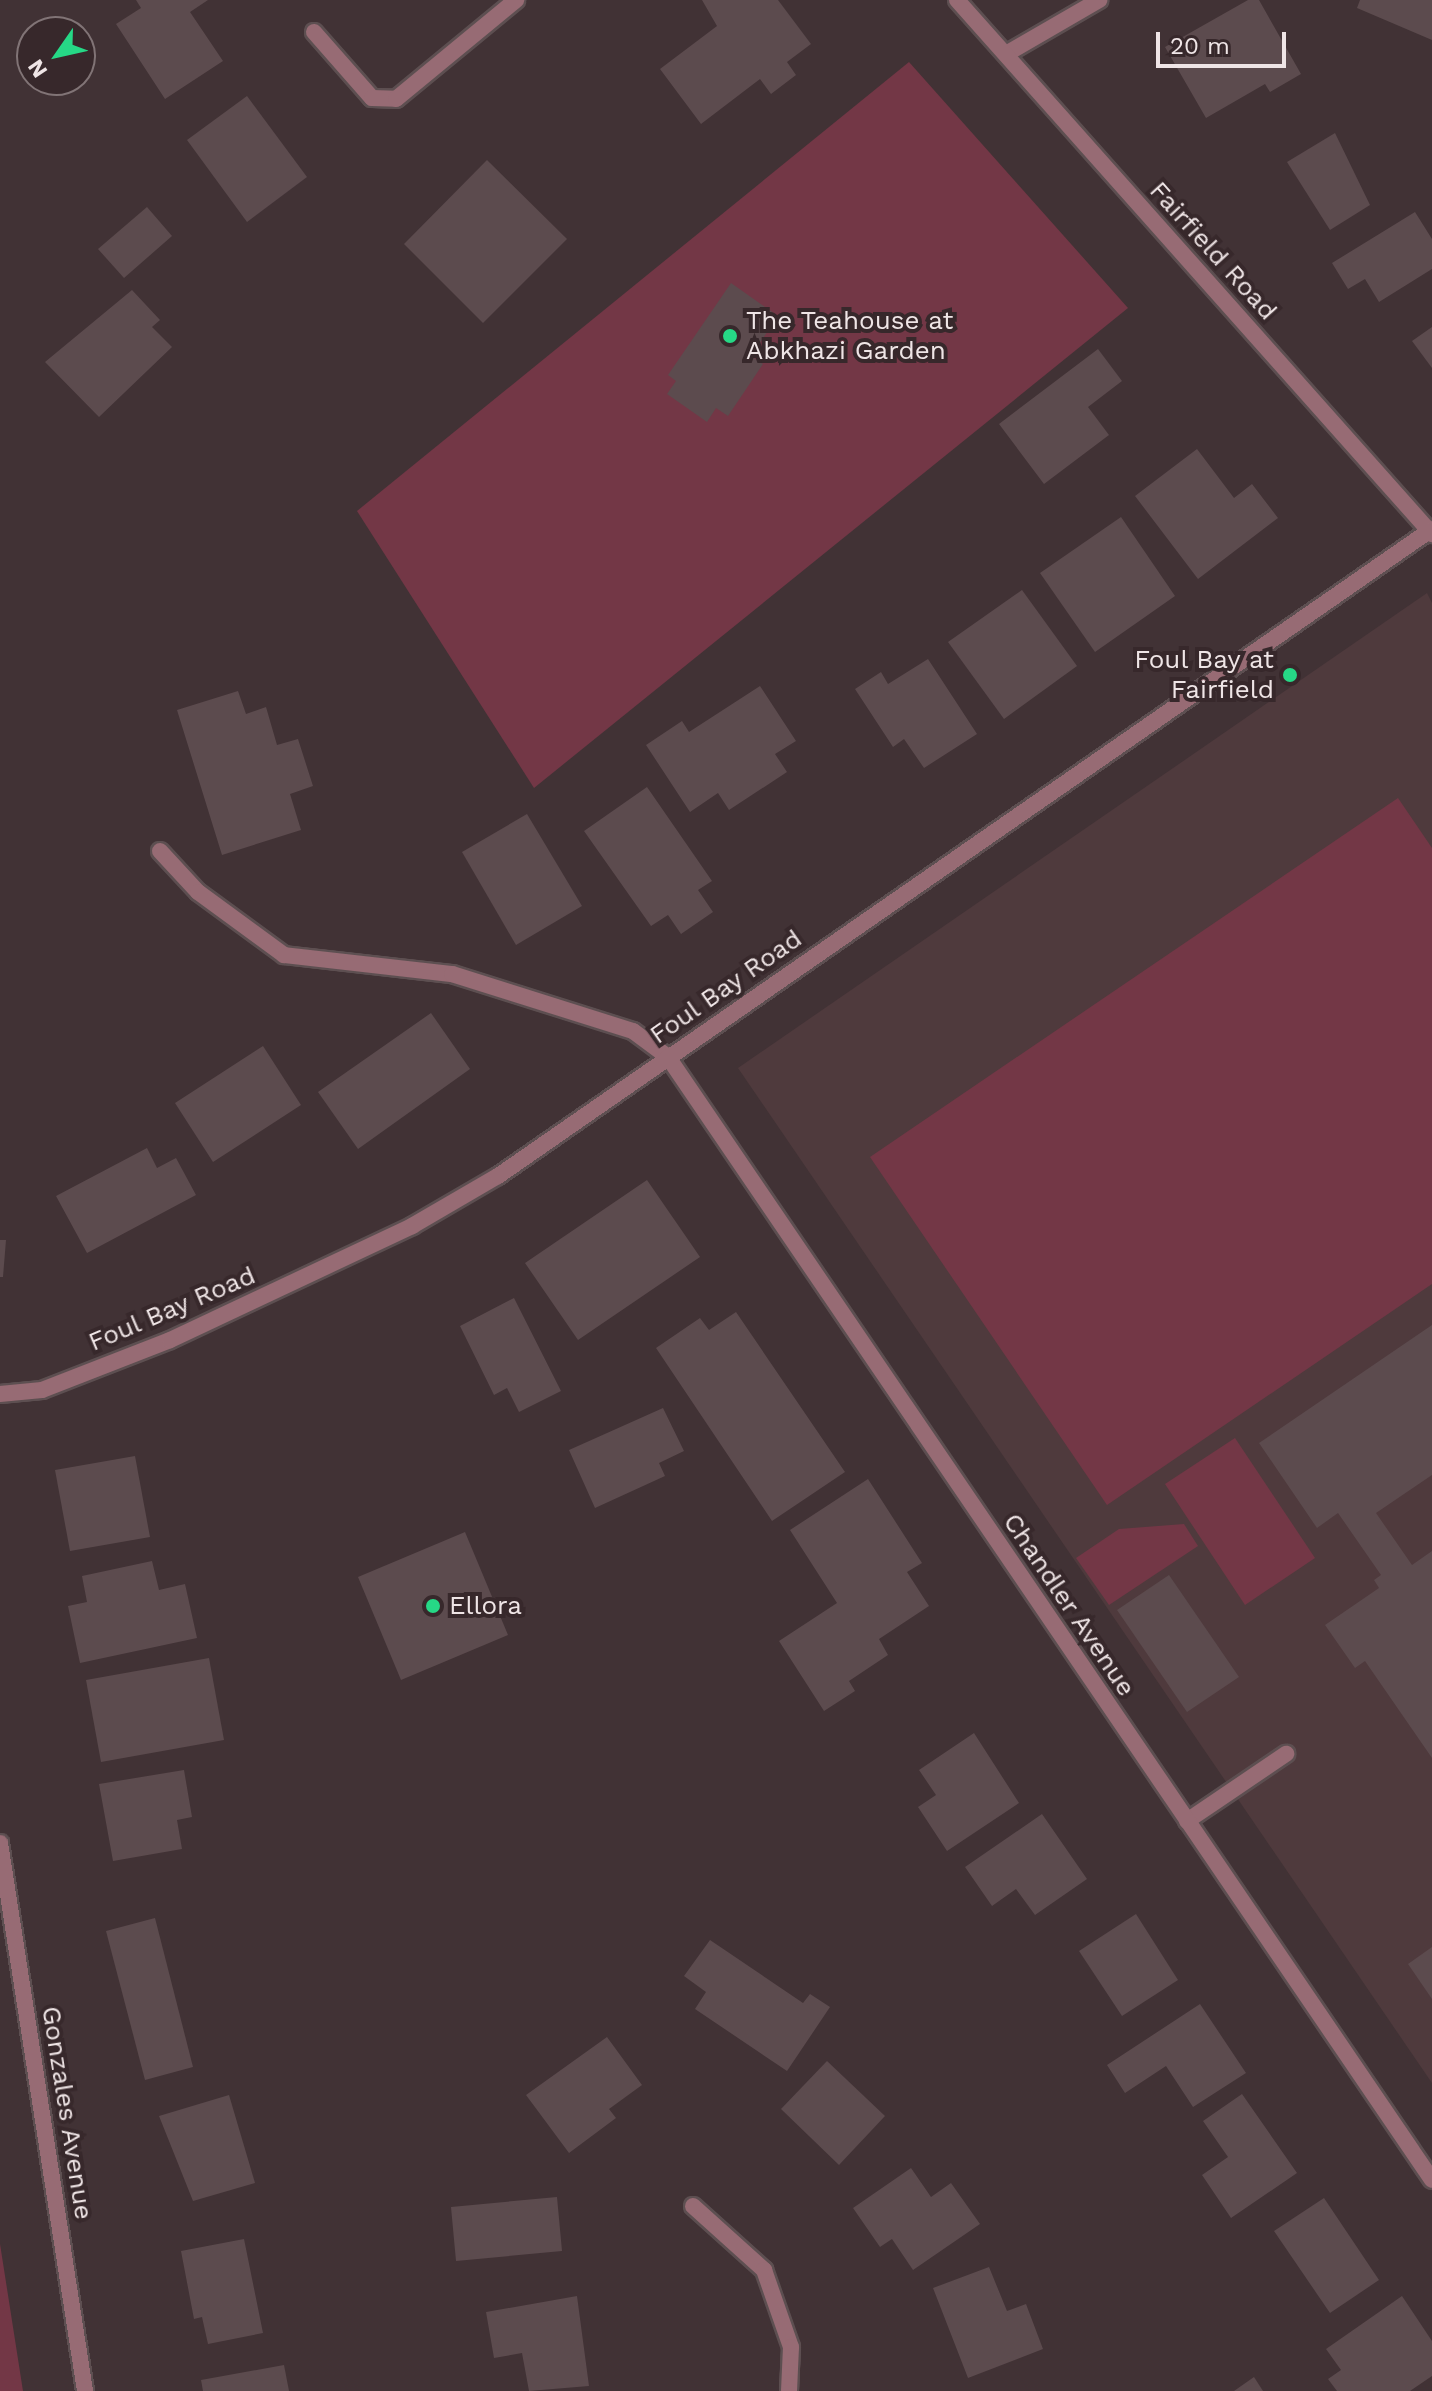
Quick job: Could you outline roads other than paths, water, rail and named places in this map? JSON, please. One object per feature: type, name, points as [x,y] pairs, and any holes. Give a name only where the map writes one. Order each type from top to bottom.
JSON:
[{"type":"street","points":[[314,32],[372,98],[396,99],[516,0]]},
{"type":"street","name":"Fairfield Road","points":[[957,0],[1431,531]]},
{"type":"street","points":[[1006,54],[1099,0]]},
{"type":"street","name":"Foul Bay Road","points":[[0,1394],[42,1390],[170,1340],[412,1226],[498,1176],[1431,531]]},
{"type":"street","name":"Chandler Avenue","points":[[160,851],[198,892],[284,955],[452,974],[633,1031],[668,1057],[1432,2180]]},
{"type":"street","points":[[1187,1821],[1286,1754]]},
{"type":"street","name":"Gonzales Avenue","points":[[0,1843],[85,2391]]},
{"type":"street","points":[[693,2206],[764,2270],[791,2347],[789,2391]]},
{"type":"place","name":"The Teahouse at Abkhazi Garden","points":[[730,336]]},
{"type":"place","name":"Foul Bay at Fairfield","points":[[1290,675]]},
{"type":"place","name":"Ellora","points":[[433,1606]]}]
